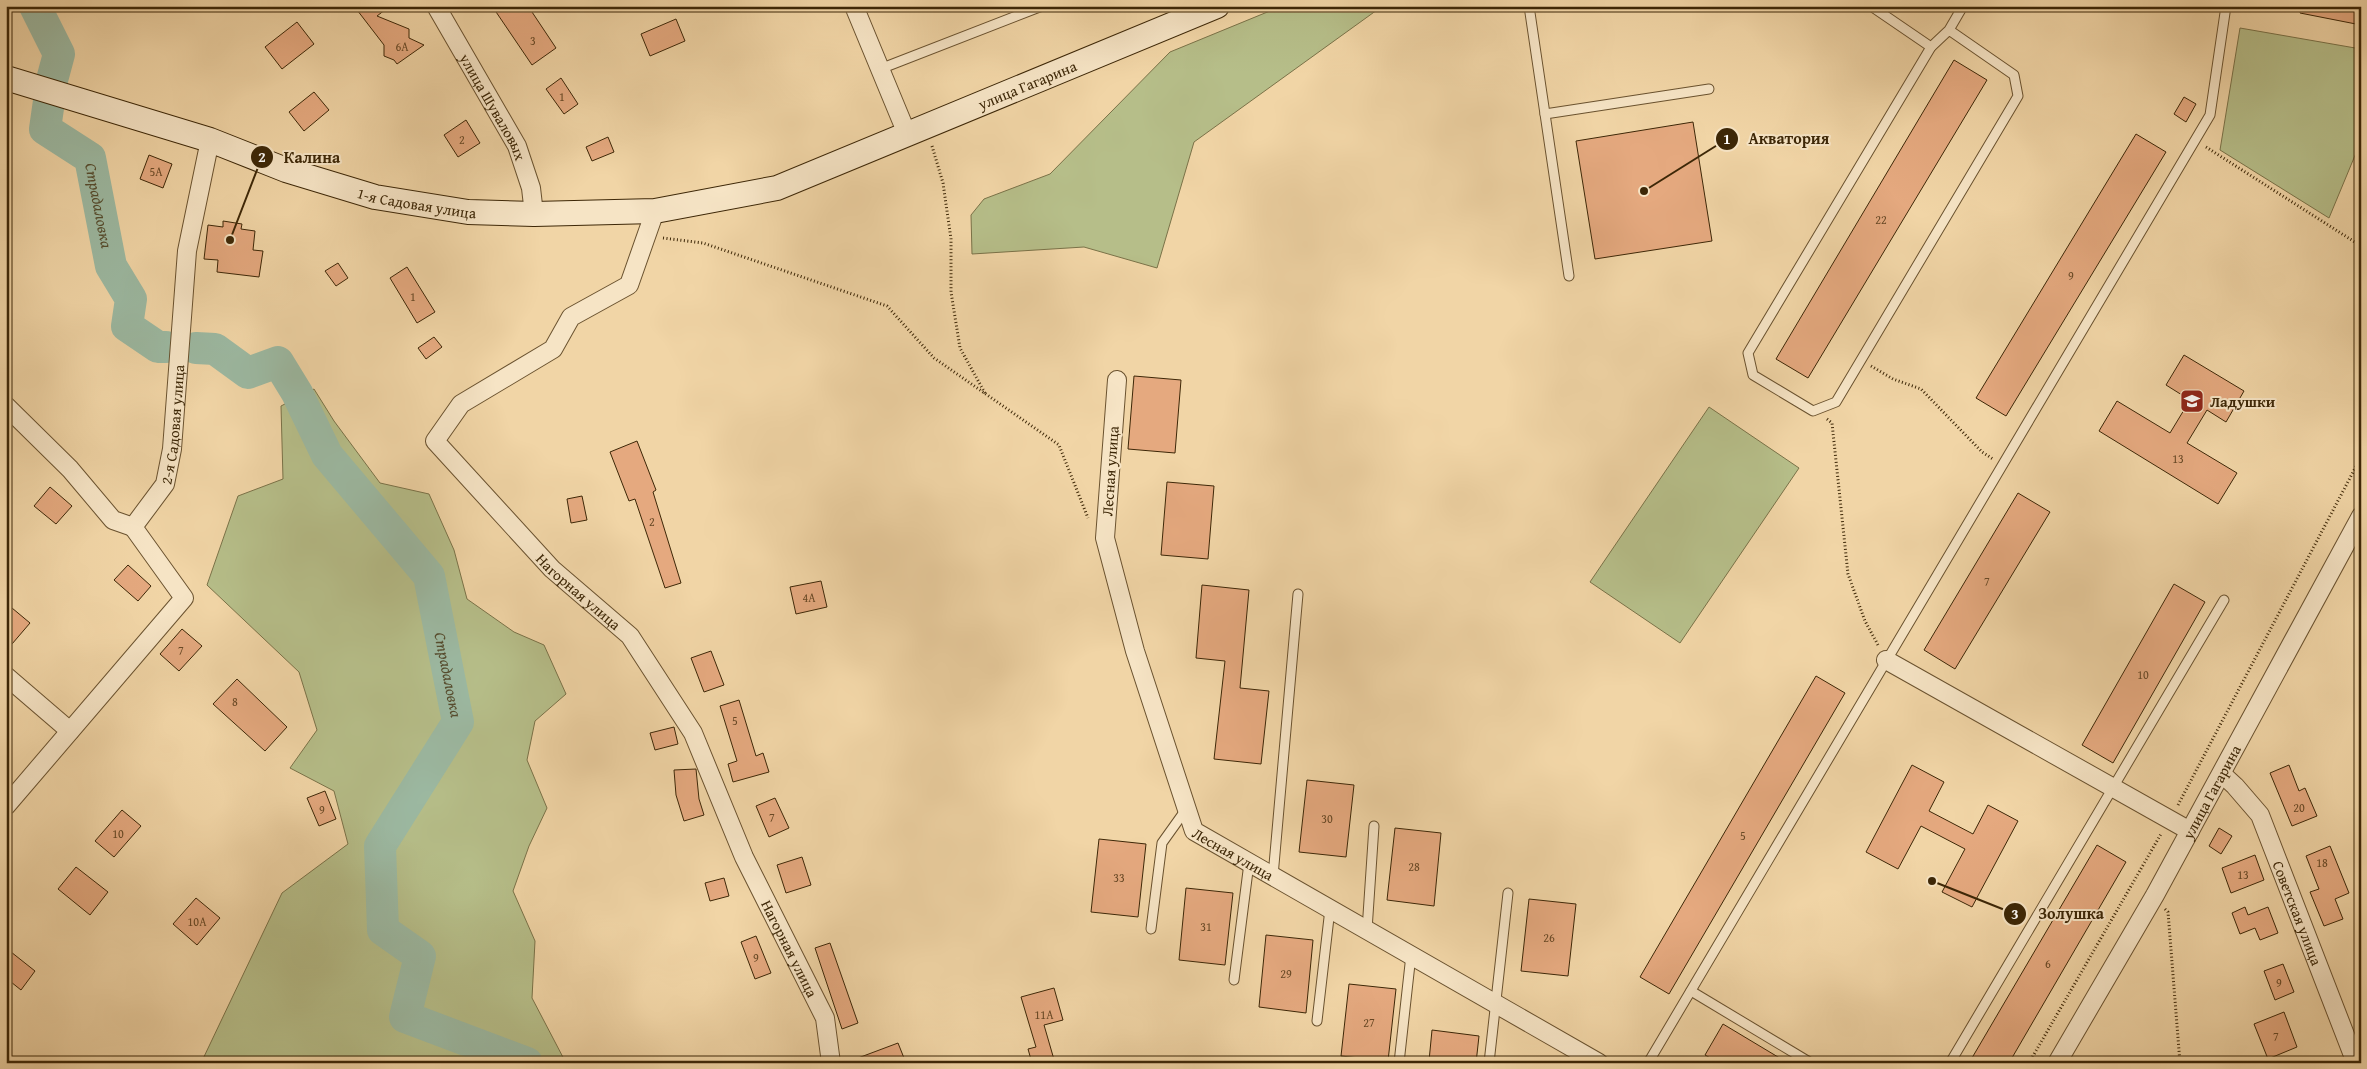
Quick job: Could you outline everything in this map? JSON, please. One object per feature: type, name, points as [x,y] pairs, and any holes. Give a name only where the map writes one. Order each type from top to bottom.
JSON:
[{"type":"street","name":"улица Шуваловых","points":[[436,6],[517,146],[531,188],[534,214]]},
{"type":"street","points":[[854,6],[880,69],[916,130]]},
{"type":"street","name":"улица Гагарина","points":[[838,162],[1217,6]]},
{"type":"street","name":"1-я Садовая улица","points":[[6,78],[210,140],[286,170],[374,197],[468,212],[653,220],[778,188],[838,162]]},
{"type":"street","name":"2-я Садовая улица","points":[[133,527],[164,484],[172,449],[187,251],[210,140]]},
{"type":"street","name":"Нагорная улица","points":[[653,220],[629,285],[571,317],[553,349],[461,404],[435,441],[552,569],[630,636],[693,733],[744,857],[825,1018],[831,1063]]},
{"type":"street","name":"Лесная улица","points":[[1117,380],[1105,538],[1135,651],[1194,831],[1599,1063]]},
{"type":"street","points":[[6,406],[70,469],[113,520],[133,527],[184,598],[6,806]]},
{"type":"street","name":"улица Гагарина","points":[[2057,1063],[2155,895],[2361,516]]},
{"type":"street","points":[[1886,660],[2190,831]]},
{"type":"street","points":[[6,676],[70,731]]},
{"type":"street","name":"Советская улица","points":[[2222,774],[2260,815],[2356,1063]]},
{"type":"lane","points":[[880,69],[1042,6]]},
{"type":"lane","points":[[1529,6],[1569,276]]},
{"type":"lane","points":[[1871,6],[1931,46]]},
{"type":"lane","points":[[1949,30],[2014,75],[2018,96],[1836,402],[1814,411],[1753,375],[1748,354],[1931,46],[1949,30],[1963,6]]},
{"type":"lane","points":[[1648,1063],[2210,115],[2226,6]]},
{"type":"lane","points":[[1545,114],[1709,89]]},
{"type":"lane","points":[[1273,876],[1298,594]]},
{"type":"lane","points":[[1950,1063],[2224,600]]},
{"type":"lane","points":[[1151,929],[1162,843],[1187,808]]},
{"type":"lane","points":[[1367,930],[1374,826]]},
{"type":"lane","points":[[1234,980],[1250,863]]},
{"type":"lane","points":[[1489,1063],[1508,893]]},
{"type":"lane","points":[[1317,1021],[1330,909]]},
{"type":"lane","points":[[1399,1063],[1411,956]]},
{"type":"lane","points":[[1691,991],[1811,1063]]},
{"type":"path","points":[[916,130],[943,184],[951,239],[951,292],[960,348],[987,396]]},
{"type":"path","points":[[2195,140],[2361,246]]},
{"type":"path","points":[[653,220],[665,239],[704,243],[887,306],[934,358],[1059,445],[1091,525]]},
{"type":"path","points":[[1861,360],[1893,379],[1921,389],[1982,452],[2002,464]]},
{"type":"path","points":[[1814,411],[1832,423],[1848,574],[1865,621],[1886,660]]},
{"type":"path","points":[[2029,1063],[2170,819],[2361,457]]},
{"type":"path","points":[[2134,880],[2155,895],[2168,912],[2180,1063]]},
{"type":"green space","points":[[1282,6],[1410,6],[1377,10],[1194,142],[1157,268],[1084,247],[972,254],[971,215],[984,199],[1050,174],[1170,52]]},
{"type":"green space","points":[[2240,28],[2361,49],[2361,141],[2329,218],[2220,150]]},
{"type":"green space","points":[[314,389],[334,421],[380,483],[429,494],[454,550],[467,599],[514,632],[544,645],[566,694],[535,721],[527,760],[547,808],[529,846],[513,891],[535,941],[532,998],[566,1063],[201,1063],[282,893],[348,844],[334,791],[290,768],[317,730],[299,672],[207,585],[238,496],[283,479],[281,406]]},
{"type":"green space","points":[[1709,407],[1799,468],[1680,643],[1590,582]]},
{"type":"building","points":[[354,6],[390,6],[377,16],[409,29],[409,38],[424,45],[397,64],[394,60],[384,56],[384,45]]},
{"type":"building","points":[[492,6],[528,6],[556,48],[532,65]]},
{"type":"building","points":[[2301,6],[2361,6],[2361,25],[2300,13]]},
{"type":"building","points":[[676,19],[685,41],[650,56],[641,34]]},
{"type":"building","points":[[297,22],[314,44],[282,69],[265,47]]},
{"type":"building","points":[[1954,60],[1987,80],[1808,378],[1776,359]]},
{"type":"building","points":[[561,78],[578,104],[564,114],[546,89]]},
{"type":"building","points":[[314,92],[329,110],[304,131],[289,112]]},
{"type":"building","points":[[2184,97],[2196,104],[2186,122],[2174,114]]},
{"type":"building","points":[[466,120],[480,143],[458,157],[444,135]]},
{"type":"building","points":[[1693,122],[1712,241],[1595,259],[1576,141]]},
{"type":"building","points":[[2136,134],[2166,152],[2006,416],[1976,398]]},
{"type":"building","points":[[608,137],[614,152],[592,161],[586,147]]},
{"type":"building","points":[[149,155],[172,164],[163,188],[140,179]]},
{"type":"building","points":[[223,221],[242,224],[241,229],[255,231],[253,250],[263,251],[259,277],[217,272],[218,260],[204,259],[208,225],[223,227]]},
{"type":"building","points":[[338,263],[348,278],[336,286],[325,271]]},
{"type":"building","points":[[407,267],[435,312],[417,323],[390,278]]},
{"type":"building","points":[[434,337],[442,347],[426,359],[418,348]]},
{"type":"building","points":[[2184,355],[2244,391],[2226,422],[2207,410],[2187,443],[2237,473],[2218,504],[2099,431],[2117,401],[2170,433],[2190,400],[2166,385]]},
{"type":"building","points":[[1134,376],[1181,380],[1175,453],[1128,449]]},
{"type":"building","points":[[637,441],[656,490],[653,492],[681,583],[665,588],[635,499],[629,501],[610,452]]},
{"type":"building","points":[[1167,482],[1214,486],[1208,559],[1161,555]]},
{"type":"building","points":[[50,487],[72,506],[56,524],[34,506]]},
{"type":"building","points":[[2018,493],[2050,512],[1955,669],[1924,650]]},
{"type":"building","points":[[582,496],[587,520],[571,523],[567,499]]},
{"type":"building","points":[[128,565],[151,586],[138,601],[114,580]]},
{"type":"building","points":[[821,581],[827,607],[796,614],[790,587]]},
{"type":"building","points":[[2174,584],[2205,602],[2113,763],[2082,745]]},
{"type":"building","points":[[1202,585],[1249,590],[1240,688],[1269,691],[1261,764],[1214,759],[1225,661],[1196,658]]},
{"type":"building","points":[[6,603],[30,623],[6,651]]},
{"type":"building","points":[[182,629],[202,646],[179,671],[160,654]]},
{"type":"building","points":[[711,651],[724,685],[704,692],[691,658]]},
{"type":"building","points":[[1816,676],[1845,693],[1669,994],[1640,977]]},
{"type":"building","points":[[237,679],[287,727],[265,751],[213,704]]},
{"type":"building","points":[[739,700],[756,756],[763,753],[769,772],[733,782],[728,764],[737,761],[720,706]]},
{"type":"building","points":[[674,727],[678,744],[655,750],[650,733]]},
{"type":"building","points":[[1912,765],[1944,782],[1929,811],[1973,834],[1988,805],[2018,821],[1972,907],[1942,892],[1965,849],[1921,826],[1898,869],[1866,852]]},
{"type":"building","points":[[2289,765],[2299,791],[2305,788],[2317,816],[2292,826],[2270,773]]},
{"type":"building","points":[[696,769],[699,799],[704,815],[684,821],[676,795],[674,770]]},
{"type":"building","points":[[1307,780],[1354,785],[1346,857],[1299,852]]},
{"type":"building","points":[[325,791],[336,819],[319,826],[307,798]]},
{"type":"building","points":[[775,798],[789,828],[769,837],[756,806]]},
{"type":"building","points":[[122,810],[141,826],[114,857],[95,841]]},
{"type":"building","points":[[1395,828],[1441,833],[1434,906],[1387,900]]},
{"type":"building","points":[[2219,828],[2232,836],[2221,854],[2209,846]]},
{"type":"building","points":[[1099,839],[1146,844],[1138,917],[1091,912]]},
{"type":"building","points":[[2097,845],[2126,862],[2009,1063],[1969,1063]]},
{"type":"building","points":[[2330,846],[2349,893],[2335,899],[2343,919],[2324,926],[2310,892],[2319,889],[2306,856]]},
{"type":"building","points":[[2255,855],[2264,880],[2231,893],[2222,868]]},
{"type":"building","points":[[802,857],[811,885],[786,893],[777,865]]},
{"type":"building","points":[[76,867],[108,892],[90,915],[58,889]]},
{"type":"building","points":[[724,878],[729,896],[710,901],[705,883]]},
{"type":"building","points":[[1186,888],[1233,893],[1225,965],[1179,960]]},
{"type":"building","points":[[196,898],[220,918],[197,945],[173,924]]},
{"type":"building","points":[[1529,899],[1576,904],[1568,976],[1521,971]]},
{"type":"building","points":[[2245,907],[2248,915],[2268,907],[2278,933],[2260,940],[2255,928],[2240,934],[2232,913]]},
{"type":"building","points":[[1266,935],[1313,940],[1306,1013],[1259,1007]]},
{"type":"building","points":[[756,936],[771,973],[755,979],[741,942]]},
{"type":"building","points":[[830,943],[858,1023],[842,1029],[815,948]]},
{"type":"building","points":[[6,948],[35,971],[21,990],[6,978]]},
{"type":"building","points":[[2283,964],[2294,992],[2275,1000],[2264,971]]},
{"type":"building","points":[[1349,984],[1396,989],[1388,1061],[1341,1056]]},
{"type":"building","points":[[1054,988],[1063,1020],[1044,1025],[1055,1063],[1032,1063],[1028,1049],[1036,1047],[1021,997]]},
{"type":"building","points":[[2284,1012],[2297,1047],[2268,1059],[2254,1024]]},
{"type":"building","points":[[1723,1024],[1788,1063],[1719,1063],[1705,1055]]},
{"type":"building","points":[[1432,1030],[1479,1036],[1476,1063],[1433,1063],[1429,1061]]},
{"type":"building","points":[[898,1043],[906,1063],[851,1063],[850,1061]]},
{"type":"waterway","name":"Страдаловка","points":[[35,6],[59,54],[52,80],[45,129],[90,158],[111,266],[131,299],[127,326],[158,347],[166,347]]},
{"type":"waterway","name":"Страдаловка","points":[[196,348],[215,349],[248,373],[278,362],[297,393],[327,455],[429,576],[458,722],[380,846],[383,930],[420,956],[405,1017],[527,1063]]},
{"type":"place","name":"Акватория","points":[[1644,191]]},
{"type":"place","name":"Калина","points":[[230,240]]},
{"type":"place","name":"Ладушки","points":[[2192,401]]},
{"type":"place","name":"Золушка","points":[[1932,881]]}]
